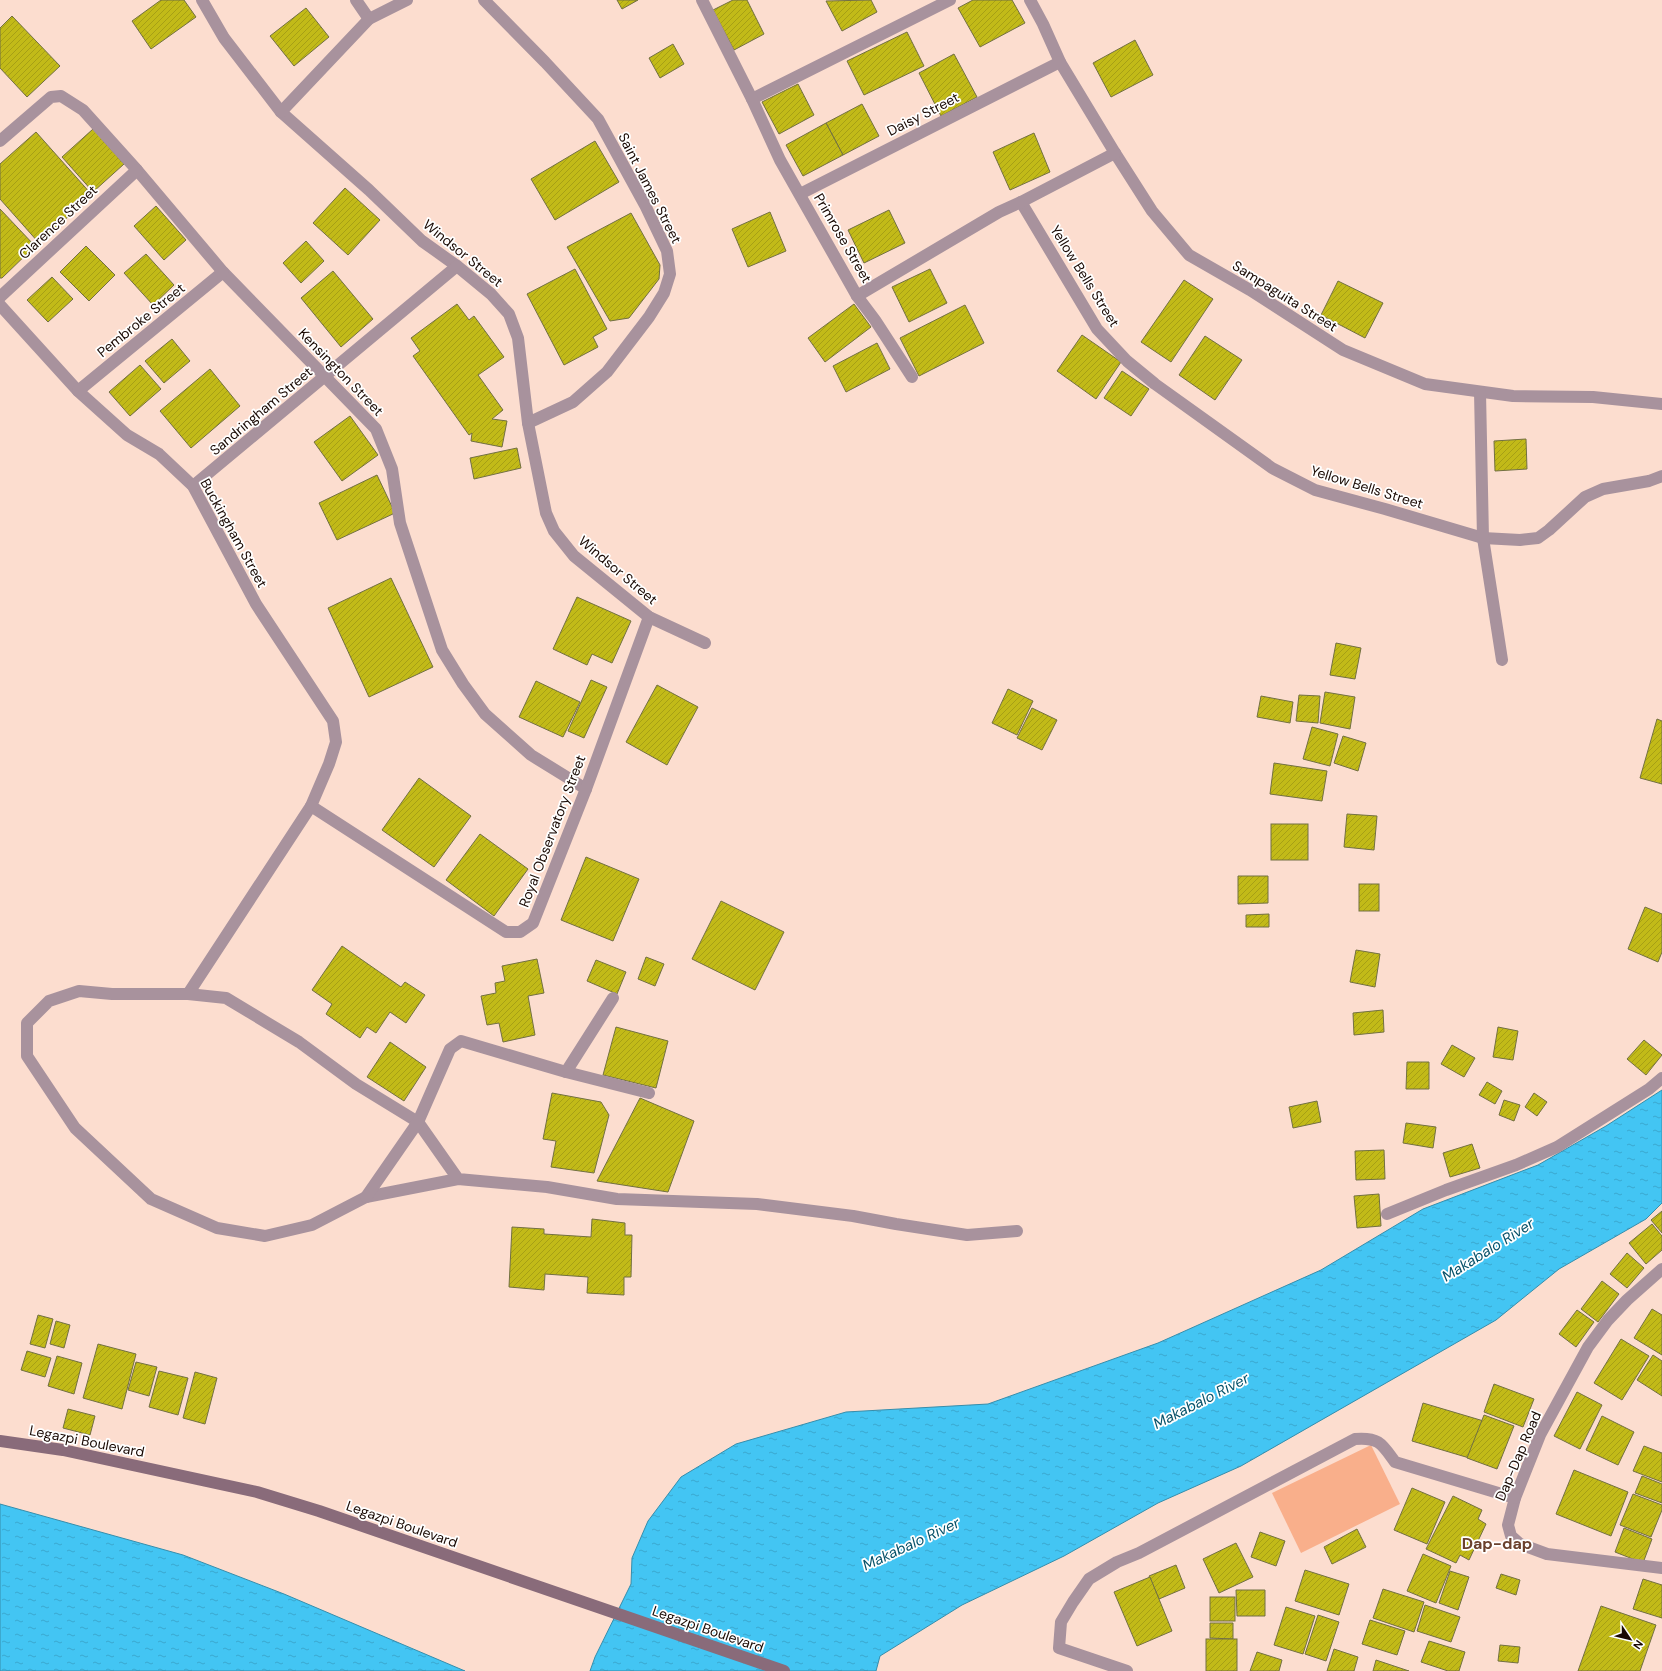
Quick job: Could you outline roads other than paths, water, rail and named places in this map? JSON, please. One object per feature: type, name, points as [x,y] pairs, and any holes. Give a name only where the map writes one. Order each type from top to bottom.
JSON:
[{"type":"street","name":"Windsor Street","points":[[202,0],[224,38],[281,112],[369,190],[422,241],[458,266],[491,294],[509,314],[518,338],[528,423],[546,513],[554,531],[574,556],[649,617],[705,643]]},
{"type":"street","points":[[356,0],[369,19]]},
{"type":"street","points":[[281,112],[369,19],[407,0]]},
{"type":"street","name":"Saint James Street","points":[[484,0],[598,119],[646,206],[667,251],[670,274],[664,293],[650,317],[607,372],[573,402],[528,423]]},
{"type":"street","name":"Primrose Street","points":[[702,0],[752,99],[780,160],[857,296],[999,212],[1115,153]]},
{"type":"street","points":[[752,99],[950,0]]},
{"type":"street","name":"Sampaguita Street","points":[[1030,0],[1043,24],[1060,62],[1115,153],[1152,211],[1189,255],[1250,290],[1343,350],[1425,384],[1512,396],[1593,397],[1662,404]]},
{"type":"street","name":"Daisy Street","points":[[800,194],[1060,62]]},
{"type":"street","name":"Kensington Street","points":[[0,142],[52,97],[61,96],[83,110],[137,170],[224,272],[376,429],[392,469],[400,523],[442,650],[463,684],[485,714],[531,755],[586,789]]},
{"type":"street","name":"Clarence Street","points":[[0,297],[137,170]]},
{"type":"street","name":"Yellow Bells Street","points":[[1021,202],[1098,329],[1127,360],[1155,384],[1272,468],[1315,490],[1483,538],[1520,540],[1538,538],[1549,530],[1585,497],[1603,489],[1649,481],[1662,476]]},
{"type":"street","name":"Sandringham Street","points":[[193,486],[458,266]]},
{"type":"street","name":"Pembroke Street","points":[[78,391],[224,272]]},
{"type":"street","points":[[857,296],[876,320],[912,377]]},
{"type":"street","name":"Buckingham Street","points":[[0,305],[78,391],[127,435],[159,454],[193,486],[256,604],[333,721],[336,742],[329,764],[311,806],[188,994]]},
{"type":"street","points":[[1480,392],[1483,538],[1502,660]]},
{"type":"street","name":"Royal Observatory Street","points":[[311,806],[506,932],[520,932],[533,923],[586,789],[649,617]]},
{"type":"street","points":[[458,1179],[418,1122],[356,1084],[299,1042],[252,1012],[226,998],[188,994],[112,994],[79,991],[49,1001],[27,1023],[27,1056],[75,1128],[151,1199],[217,1228],[265,1236],[312,1226],[366,1197],[458,1179],[547,1187],[617,1199],[757,1204],[853,1216],[967,1235],[1017,1231]]},
{"type":"street","points":[[566,1072],[613,998]]},
{"type":"street","points":[[366,1197],[418,1122],[450,1049],[461,1041],[566,1072],[649,1093]]},
{"type":"street","points":[[1387,1214],[1446,1190],[1516,1165],[1557,1147],[1649,1089],[1662,1078]]},
{"type":"street","name":"Dap-Dap Road","points":[[1662,1269],[1627,1300],[1608,1320],[1588,1347],[1540,1435],[1515,1498],[1508,1524],[1511,1536],[1520,1544],[1546,1554],[1662,1568]]},
{"type":"street","points":[[1126,1671],[1060,1648],[1061,1622],[1073,1602],[1090,1579],[1117,1562],[1139,1553],[1355,1439],[1370,1438],[1383,1446],[1395,1462],[1515,1498]]},
{"type":"street","name":"Legazpi Boulevard","points":[[0,1441],[63,1450],[258,1492],[577,1599],[784,1671]]},
{"type":"water","name":"Makabalo River","points":[[1662,1090],[1662,1203],[1646,1219],[1559,1269],[1496,1320],[1241,1466],[1158,1503],[1064,1556],[962,1605],[880,1656],[876,1671],[590,1671],[595,1657],[631,1584],[632,1558],[648,1521],[681,1477],[736,1444],[846,1412],[988,1404],[1158,1343],[1321,1270],[1423,1209],[1538,1165],[1606,1126]]},
{"type":"water","points":[[0,1504],[183,1555],[284,1594],[465,1671],[0,1671]]},
{"type":"district","name":"Dap-dap","points":[[1497,1543]]}]
